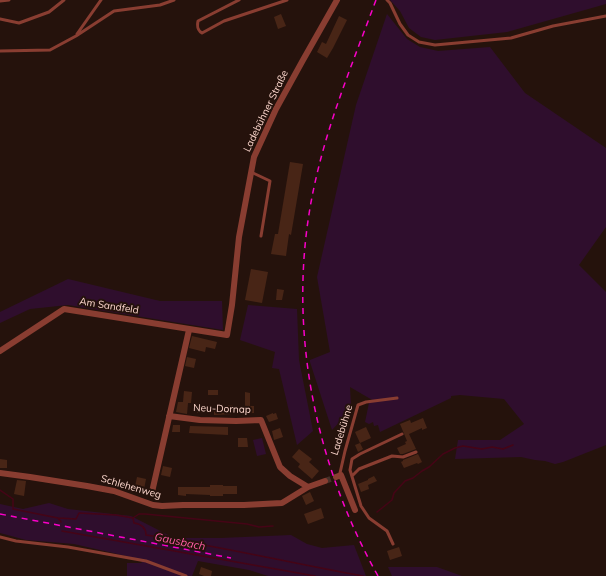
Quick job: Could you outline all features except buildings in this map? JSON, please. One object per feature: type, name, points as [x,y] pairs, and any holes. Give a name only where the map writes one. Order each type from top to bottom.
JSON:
[{"type":"street","name":"Ladebühner Straße","points":[[227,335],[232,305],[239,237],[254,157],[276,109],[337,0]]},
{"type":"street","name":"Am Sandfeld","points":[[0,351],[64,309],[188,330],[227,335]]},
{"type":"street","points":[[152,492],[188,330]]},
{"type":"street","name":"Neu-Dornap","points":[[169,416],[200,420],[261,420],[280,467],[290,476],[308,487]]},
{"type":"street","name":"Schlehenweg","points":[[0,473],[114,491],[153,505],[162,506],[183,504],[244,505],[282,503],[308,487]]},
{"type":"street","name":"Ladebühne","points":[[339,476],[358,508]]},
{"type":"street","points":[[308,487],[326,481]]},
{"type":"lane","points":[[0,1],[9,0]]},
{"type":"lane","points":[[0,19],[20,23],[49,12],[64,0]]},
{"type":"lane","points":[[76,36],[101,0]]},
{"type":"lane","points":[[0,51],[50,50],[76,36],[114,11],[160,5],[174,0]]},
{"type":"lane","points":[[239,0],[198,21],[197,28],[199,31],[202,33],[224,21],[287,0]]},
{"type":"lane","points":[[387,0],[390,3],[400,24],[408,35],[419,42],[435,44],[511,38],[553,26],[606,16]]},
{"type":"lane","points":[[251,172],[270,180],[261,236]]},
{"type":"lane","name":"Ladebühne","points":[[339,476],[358,405],[366,402],[397,398]]},
{"type":"lane","name":"Ladebühne","points":[[393,544],[387,531],[368,518],[358,508],[350,470],[352,459],[402,434]]},
{"type":"lane","points":[[352,476],[359,470],[392,456],[403,457],[416,452]]},
{"type":"lane","points":[[0,537],[16,541],[68,547],[146,561],[186,576]]},
{"type":"shaded area","points":[[390,0],[606,0],[606,4],[507,32],[435,40],[421,37],[409,28],[400,11]]},
{"type":"shaded area","points":[[387,14],[407,39],[420,47],[438,51],[490,47],[525,93],[606,148],[606,227],[579,265],[606,292],[606,445],[555,464],[521,457],[455,459],[458,440],[500,440],[524,424],[504,399],[460,395],[451,396],[451,398],[380,432],[378,425],[374,426],[373,422],[369,424],[365,422],[369,403],[374,401],[350,387],[351,406],[344,417],[332,430],[310,362],[310,360],[330,352],[317,277],[356,105]]},
{"type":"shaded area","points":[[68,279],[160,301],[222,301],[223,330],[68,305],[30,309],[0,323],[0,312]]},
{"type":"shaded area","points":[[248,305],[297,309],[299,360],[313,431],[297,445],[279,369],[272,368],[275,352],[240,340]]},
{"type":"shaded area","points":[[262,438],[266,454],[257,456],[253,440]]},
{"type":"shaded area","points":[[49,503],[68,509],[131,516],[174,538],[221,538],[291,535],[307,544],[322,548],[354,545],[366,576],[268,576],[249,570],[198,561],[192,576],[127,576],[127,563],[142,563],[139,559],[74,544],[26,540],[0,533],[0,504],[23,509]]},
{"type":"shaded area","points":[[388,567],[437,567],[462,576],[392,576]]},
{"type":"waterway","points":[[377,512],[392,500],[394,493],[405,481],[413,478],[429,467],[443,454],[455,448],[463,446],[482,449],[492,447],[503,449],[513,445]]},
{"type":"waterway","name":"Gausbach","points":[[0,490],[13,499],[13,509],[58,518],[76,519],[79,513],[116,515],[133,518],[134,523],[139,524],[144,528],[146,535],[363,576]]},
{"type":"waterway","points":[[133,518],[139,514],[145,514],[247,524],[259,527],[273,526]]},
{"type":"waterway","name":"Gausbach","points":[[58,518],[61,522]]},
{"type":"waterway","points":[[62,531],[315,576]]},
{"type":"tunnel","points":[[325,481],[336,477]]},
{"type":"railway","points":[[376,0],[329,130],[317,174],[307,225],[303,277],[304,329],[310,381],[320,431],[335,481],[355,530],[378,576]]},
{"type":"railway","points":[[0,514],[231,558]]}]
